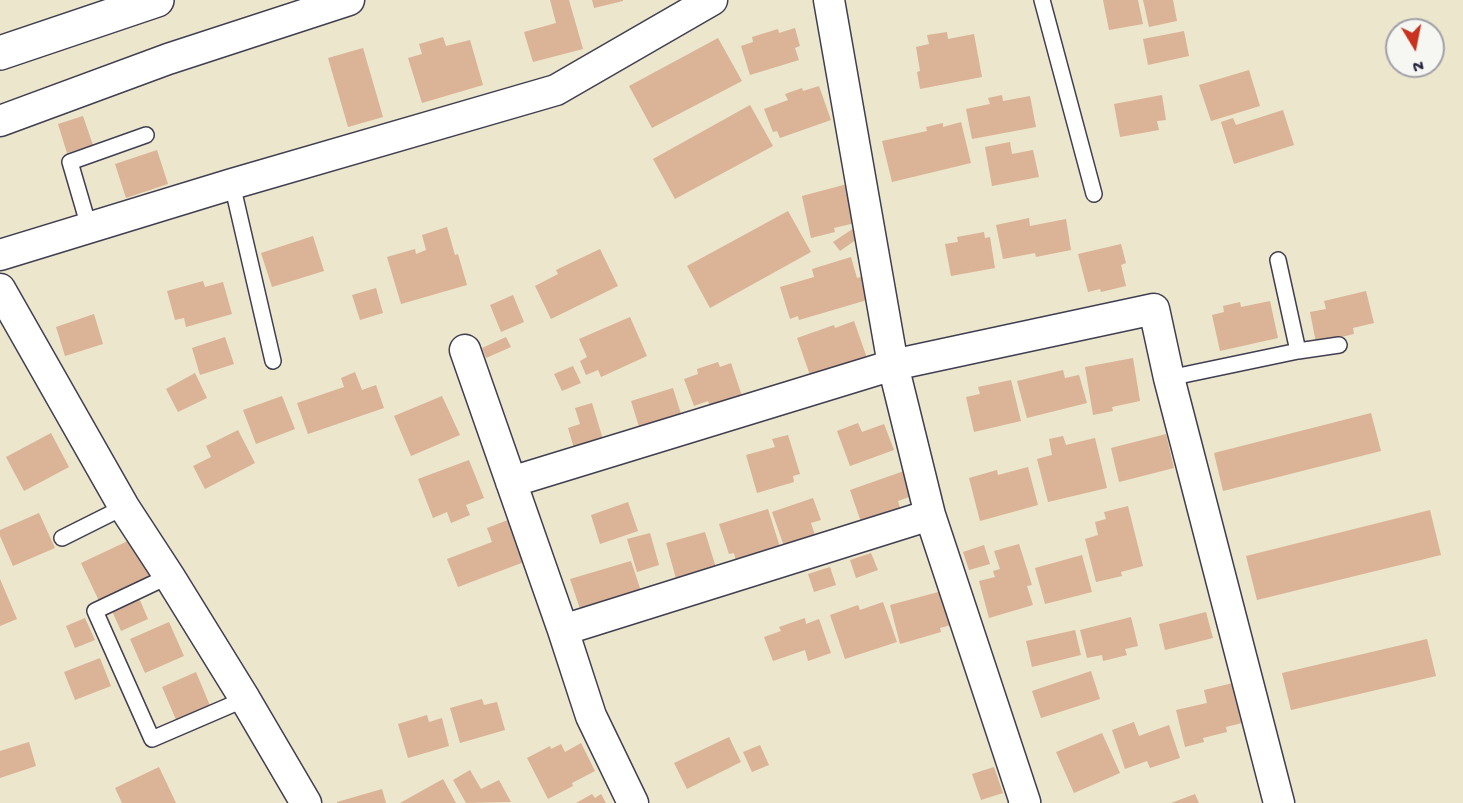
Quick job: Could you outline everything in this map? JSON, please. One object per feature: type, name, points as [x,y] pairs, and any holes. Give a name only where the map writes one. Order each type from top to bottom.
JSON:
[{"type":"main road","points":[[0,53],[156,0]]},
{"type":"street","points":[[0,121],[168,59],[349,0]]},
{"type":"street","points":[[0,255],[232,184],[556,90],[712,0]]},
{"type":"street","points":[[829,0],[893,365],[930,515],[1022,791],[1024,803]]},
{"type":"street","points":[[0,289],[124,507],[170,576],[245,699],[302,802]]},
{"type":"street","points":[[512,482],[893,365],[1154,309],[1169,378],[1279,803]]},
{"type":"street","points":[[465,350],[591,716],[633,803]]},
{"type":"street","points":[[563,630],[930,515]]},
{"type":"lane","points":[[1042,0],[1094,194]]},
{"type":"lane","points":[[89,227],[70,162],[146,135]]},
{"type":"lane","points":[[232,184],[273,361]]},
{"type":"lane","points":[[1278,260],[1298,351]]},
{"type":"lane","points":[[1169,378],[1298,351],[1339,345]]},
{"type":"lane","points":[[62,538],[124,507]]},
{"type":"lane","points":[[170,576],[95,611],[152,739],[245,699]]},
{"type":"building","points":[[550,0],[569,0],[583,49],[533,62],[524,32],[556,23]]},
{"type":"building","points":[[592,0],[623,0],[623,1],[594,8]]},
{"type":"building","points":[[1103,0],[1138,0],[1143,24],[1109,30]]},
{"type":"building","points":[[1143,0],[1173,0],[1177,21],[1149,27]]},
{"type":"building","points":[[795,28],[800,46],[795,48],[799,60],[750,75],[741,46],[753,42],[752,37],[778,29],[779,33]]},
{"type":"building","points":[[1184,31],[1189,56],[1148,65],[1143,39]]},
{"type":"building","points":[[947,32],[948,39],[974,34],[982,77],[920,89],[916,47],[929,44],[927,35]]},
{"type":"building","points":[[443,37],[446,46],[470,40],[483,85],[422,103],[408,58],[422,54],[419,44]]},
{"type":"building","points":[[718,38],[742,81],[652,128],[629,86]]},
{"type":"building","points":[[363,48],[383,117],[348,127],[328,58]]},
{"type":"building","points":[[1249,70],[1260,106],[1211,121],[1199,85]]},
{"type":"building","points":[[819,86],[831,120],[780,138],[777,131],[773,132],[764,109],[788,100],[785,94],[802,88],[803,91]]},
{"type":"building","points":[[1002,95],[1003,101],[1030,96],[1036,127],[972,139],[966,109],[990,104],[988,98]]},
{"type":"building","points":[[1162,95],[1166,120],[1157,121],[1159,130],[1120,137],[1114,104]]},
{"type":"building","points":[[750,105],[773,146],[675,199],[653,159]]},
{"type":"building","points":[[1283,110],[1294,145],[1234,164],[1221,122],[1233,118],[1236,125]]},
{"type":"building","points":[[83,116],[93,145],[67,153],[58,124]]},
{"type":"building","points":[[961,122],[971,163],[892,182],[882,141],[927,131],[926,127],[943,123],[943,127]]},
{"type":"building","points":[[1010,142],[1012,154],[1033,150],[1039,177],[992,186],[985,147]]},
{"type":"building","points":[[157,150],[168,184],[126,198],[115,164]]},
{"type":"building","points":[[851,183],[859,222],[834,228],[835,232],[811,238],[802,196]]},
{"type":"building","points":[[788,211],[811,252],[710,308],[687,266]]},
{"type":"building","points":[[1029,218],[1030,226],[1066,219],[1071,250],[1036,257],[1035,253],[1003,259],[996,225]]},
{"type":"building","points":[[447,227],[467,285],[401,304],[387,257],[415,249],[416,254],[426,250],[422,235]]},
{"type":"building","points":[[854,228],[860,237],[840,251],[833,242]]},
{"type":"building","points":[[984,232],[985,238],[990,237],[995,268],[951,276],[945,244],[958,242],[957,237]]},
{"type":"building","points":[[313,236],[324,271],[272,287],[261,253]]},
{"type":"building","points":[[1121,244],[1126,263],[1121,265],[1126,286],[1101,292],[1100,289],[1088,292],[1078,254]]},
{"type":"building","points":[[600,249],[618,286],[551,319],[535,286],[558,274],[556,270]]},
{"type":"building","points":[[851,257],[857,278],[867,275],[874,298],[799,320],[798,316],[790,319],[780,287],[814,277],[812,269]]},
{"type":"building","points":[[203,281],[205,287],[223,282],[232,314],[186,327],[184,318],[175,320],[167,291]]},
{"type":"building","points":[[376,288],[383,313],[360,320],[352,295]]},
{"type":"building","points":[[1366,291],[1374,323],[1353,328],[1354,334],[1316,343],[1310,312],[1326,309],[1324,301]]},
{"type":"building","points":[[513,295],[524,322],[501,332],[490,305]]},
{"type":"building","points":[[1270,301],[1278,338],[1220,351],[1212,315],[1224,312],[1223,306],[1240,302],[1241,307]]},
{"type":"building","points":[[94,314],[103,344],[65,356],[56,327]]},
{"type":"building","points":[[630,317],[647,356],[601,377],[598,370],[586,375],[580,361],[587,357],[579,339]]},
{"type":"building","points":[[854,321],[867,358],[811,378],[797,338],[834,325],[835,328]]},
{"type":"building","points":[[225,337],[234,364],[200,375],[192,348]]},
{"type":"building","points":[[506,337],[511,347],[486,358],[482,348]]},
{"type":"building","points":[[1133,358],[1140,401],[1112,407],[1113,411],[1093,415],[1085,367]]},
{"type":"building","points":[[718,362],[720,367],[731,363],[743,399],[711,410],[708,401],[694,406],[684,379],[698,374],[697,369]]},
{"type":"building","points":[[573,366],[581,383],[562,391],[554,374]]},
{"type":"building","points":[[1063,370],[1065,378],[1079,375],[1087,403],[1027,418],[1017,381]]},
{"type":"building","points":[[355,372],[362,390],[376,385],[384,408],[308,434],[297,403],[344,387],[341,378]]},
{"type":"building","points":[[195,373],[207,398],[178,412],[166,389]]},
{"type":"building","points":[[1011,380],[1021,421],[974,432],[966,397],[980,394],[978,387]]},
{"type":"building","points":[[673,388],[682,417],[640,430],[631,401]]},
{"type":"building","points":[[282,396],[295,429],[256,444],[243,410]]},
{"type":"building","points":[[442,396],[460,435],[411,456],[394,416]]},
{"type":"building","points":[[592,403],[605,446],[576,455],[568,428],[580,424],[575,408]]},
{"type":"building","points":[[1371,413],[1381,451],[1223,491],[1214,453]]},
{"type":"building","points":[[858,423],[862,432],[884,424],[894,450],[850,466],[837,431]]},
{"type":"building","points":[[238,430],[255,463],[205,489],[193,466],[211,457],[206,446]]},
{"type":"building","points":[[51,433],[69,467],[24,491],[6,457]]},
{"type":"building","points":[[1166,434],[1174,468],[1119,482],[1111,448]]},
{"type":"building","points":[[788,435],[800,474],[793,476],[794,482],[757,493],[746,455],[775,447],[772,439]]},
{"type":"building","points":[[1063,436],[1066,445],[1095,438],[1107,488],[1048,502],[1037,459],[1052,455],[1049,439]]},
{"type":"building","points":[[469,460],[484,498],[466,505],[470,515],[451,523],[447,512],[433,518],[418,479]]},
{"type":"building","points":[[1028,467],[1038,505],[980,521],[969,478],[997,470],[998,475]]},
{"type":"building","points":[[904,471],[912,496],[898,501],[900,508],[861,522],[850,490]]},
{"type":"building","points":[[813,498],[821,520],[811,523],[816,538],[785,549],[772,512]]},
{"type":"building","points":[[628,502],[638,531],[600,544],[591,515]]},
{"type":"building","points":[[1128,506],[1143,566],[1121,572],[1122,576],[1096,582],[1085,539],[1098,535],[1095,522],[1106,519],[1104,512]]},
{"type":"building","points":[[768,509],[780,547],[736,561],[734,553],[729,554],[719,524]]},
{"type":"building","points":[[1430,510],[1441,555],[1257,600],[1246,556]]},
{"type":"building","points":[[39,513],[55,548],[13,566],[0,536],[0,530]]},
{"type":"building","points":[[508,520],[524,562],[458,587],[447,559],[492,542],[487,528]]},
{"type":"building","points":[[705,532],[717,571],[677,582],[666,543]]},
{"type":"building","points":[[650,533],[659,565],[637,572],[627,539]]},
{"type":"building","points":[[132,539],[151,579],[100,603],[81,563]]},
{"type":"building","points":[[1019,544],[1032,585],[1027,586],[1033,605],[989,618],[979,581],[995,577],[993,571],[1000,569],[994,551]]},
{"type":"building","points":[[984,545],[990,564],[969,570],[963,552]]},
{"type":"building","points":[[871,553],[878,570],[856,578],[850,560]]},
{"type":"building","points":[[1082,555],[1092,592],[1045,604],[1035,568]]},
{"type":"building","points":[[631,561],[643,597],[588,616],[584,607],[580,609],[570,579]]},
{"type":"building","points":[[830,567],[836,585],[814,592],[808,574]]},
{"type":"building","points":[[0,579],[17,619],[0,626]]},
{"type":"building","points":[[942,591],[951,625],[940,628],[941,632],[900,644],[890,605]]},
{"type":"building","points":[[139,598],[148,619],[121,631],[112,611]]},
{"type":"building","points":[[883,602],[897,642],[845,659],[830,615],[858,605],[860,610]]},
{"type":"building","points":[[1206,612],[1213,638],[1165,650],[1159,624]]},
{"type":"building","points":[[1131,617],[1138,646],[1125,649],[1127,655],[1103,661],[1102,655],[1087,658],[1080,630]]},
{"type":"building","points":[[85,618],[95,640],[75,648],[66,626]]},
{"type":"building","points":[[805,618],[806,624],[819,619],[831,653],[808,661],[805,650],[773,661],[764,637],[781,631],[779,627]]},
{"type":"building","points":[[169,622],[184,656],[145,673],[130,639]]},
{"type":"building","points":[[1075,630],[1081,655],[1032,667],[1026,641]]},
{"type":"building","points":[[1427,639],[1436,676],[1291,710],[1282,673]]},
{"type":"building","points":[[100,658],[111,686],[75,700],[64,672]]},
{"type":"building","points":[[1091,671],[1100,699],[1041,718],[1032,691]]},
{"type":"building","points":[[196,672],[211,708],[177,722],[162,687]]},
{"type":"building","points":[[1233,683],[1242,723],[1226,727],[1227,732],[1203,738],[1204,742],[1185,747],[1176,710],[1207,703],[1204,690]]},
{"type":"building","points":[[482,699],[484,705],[497,702],[505,730],[460,743],[450,708]]},
{"type":"building","points":[[427,715],[429,722],[442,718],[449,746],[408,758],[398,724]]},
{"type":"building","points":[[1134,722],[1139,736],[1169,725],[1180,758],[1150,768],[1147,761],[1125,769],[1112,730]]},
{"type":"building","points":[[1102,733],[1120,773],[1074,793],[1056,752]]},
{"type":"building","points":[[729,737],[741,762],[687,789],[674,763]]},
{"type":"building","points":[[29,742],[36,766],[0,778],[0,751]]},
{"type":"building","points":[[581,743],[595,771],[548,799],[527,758],[550,746],[551,749],[561,744],[565,752]]},
{"type":"building","points":[[760,745],[769,765],[752,772],[743,752]]},
{"type":"building","points":[[159,767],[176,803],[122,803],[115,788]]},
{"type":"building","points":[[994,767],[1003,793],[981,800],[972,774]]},
{"type":"building","points":[[470,770],[481,789],[499,780],[511,802],[466,803],[453,780]]},
{"type":"building","points":[[443,779],[456,803],[400,803]]},
{"type":"building","points":[[382,789],[386,803],[337,803],[337,802]]},
{"type":"building","points":[[592,794],[595,798],[601,794],[606,803],[576,803]]},
{"type":"building","points":[[1195,794],[1199,803],[1171,803]]}]
